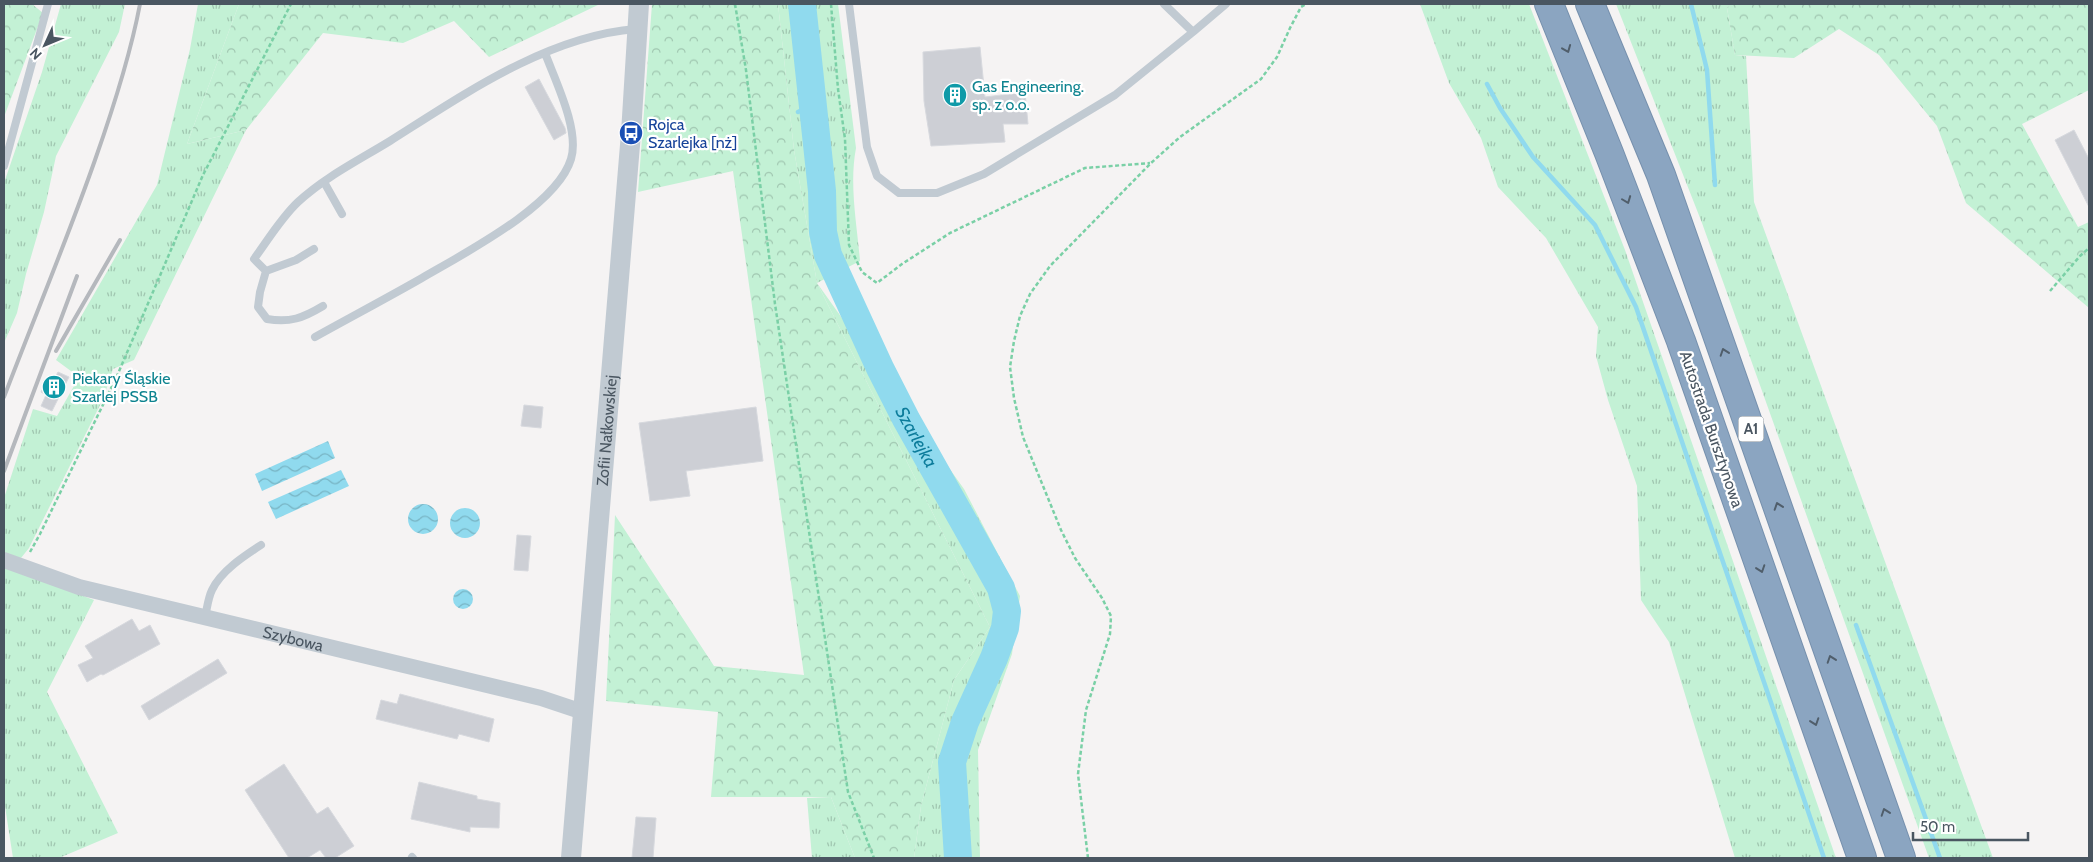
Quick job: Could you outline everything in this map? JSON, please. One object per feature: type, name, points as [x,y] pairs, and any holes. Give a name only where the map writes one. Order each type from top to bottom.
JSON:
[{"type":"highway","name":"Autostrada Bursztynowa","points":[[1549,4],[1610,153],[1681,341],[1862,858]]},
{"type":"highway","name":"A1","points":[[1590,4],[1661,175],[1901,858]]},
{"type":"street","name":"Zofii Nałkowskiej","points":[[571,858],[631,133],[639,4]]},
{"type":"street","name":"Szybowa","points":[[4,560],[79,586],[541,698],[583,712]]},
{"type":"lane","points":[[4,166],[48,4]]},
{"type":"lane","points":[[849,4],[867,147],[877,176],[899,192],[937,192],[984,174],[1115,95],[1226,4]]},
{"type":"lane","points":[[1164,4],[1193,32]]},
{"type":"lane","points":[[266,271],[254,259],[297,203],[324,182],[497,76],[545,53],[615,30],[638,28]]},
{"type":"lane","points":[[315,337],[454,259],[512,224],[535,206],[559,181],[571,159],[573,139],[545,53]]},
{"type":"lane","points":[[324,182],[342,214]]},
{"type":"lane","points":[[266,271],[296,260],[314,249]]},
{"type":"lane","points":[[266,271],[258,307],[267,319],[283,322],[307,316],[323,306]]},
{"type":"lane","points":[[205,617],[212,590],[243,557],[261,545]]},
{"type":"path","points":[[21,566],[40,534],[117,376],[203,175],[291,4]]},
{"type":"path","points":[[735,4],[746,70],[775,304],[848,792],[874,858]]},
{"type":"path","points":[[831,4],[838,88],[845,139],[849,245],[862,272],[877,283],[902,264],[950,233],[1085,168],[1151,163]]},
{"type":"path","points":[[1088,858],[1078,774],[1086,710],[1110,634],[1111,616],[1102,598],[1075,558],[1023,437],[1014,398],[1010,367],[1020,316],[1030,294],[1050,266],[1151,163],[1180,137],[1261,79],[1277,57],[1290,28],[1302,7],[1306,4]]},
{"type":"path","points":[[2050,291],[2089,248]]},
{"type":"green space","points":[[4,4],[32,4],[43,13],[4,117]]},
{"type":"green space","points":[[61,4],[125,4],[119,32],[56,156],[44,212],[17,313],[4,343],[4,183],[42,72]]},
{"type":"green space","points":[[198,4],[239,4],[187,144],[246,130],[134,360],[113,369],[103,399],[29,548],[21,558],[4,554],[4,498],[33,409],[57,416],[79,377],[56,360],[157,185],[190,49]]},
{"type":"green space","points":[[239,4],[600,4],[489,57],[454,21],[403,43],[323,33],[246,130],[187,144]]},
{"type":"green space","points":[[652,4],[778,4],[794,150],[817,283],[990,627],[954,680],[921,806],[914,858],[855,858],[831,797],[711,797],[718,712],[606,701],[615,515],[714,666],[804,675],[733,171],[638,192]]},
{"type":"green space","points":[[778,4],[838,4],[856,148],[853,190],[860,261],[817,283],[794,150]]},
{"type":"green space","points":[[1420,4],[1529,4],[1625,250],[1836,858],[1735,858],[1669,642],[1641,600],[1637,486],[1608,400],[1596,356],[1598,327],[1546,238],[1498,187],[1481,138],[1449,83]]},
{"type":"green space","points":[[1616,4],[1730,4],[1727,8],[1735,55],[1746,56],[1754,202],[1993,858],[1929,858],[1702,223]]},
{"type":"green space","points":[[1730,4],[2089,4],[2089,90],[2022,124],[2078,227],[2089,222],[2089,308],[1966,203],[1937,126],[1879,55],[1839,29],[1794,58],[1735,55],[1727,8]]},
{"type":"green space","points":[[817,283],[964,489],[1020,596],[1012,654],[978,750],[980,858],[914,858],[921,806],[954,680],[990,627]]},
{"type":"green space","points":[[4,566],[94,600],[47,692],[118,833],[59,858],[13,858],[4,800]]},
{"type":"green space","points":[[831,797],[855,858],[812,858],[807,798]]},
{"type":"water","points":[[328,441],[335,458],[262,491],[255,474]]},
{"type":"water","points":[[341,470],[349,486],[276,519],[268,502]]},
{"type":"water","points":[[423,504],[434,508],[438,519],[434,530],[423,534],[412,530],[408,519],[412,508]]},
{"type":"water","points":[[465,508],[476,512],[480,523],[476,534],[465,538],[454,534],[450,523],[454,512]]},
{"type":"water","points":[[463,589],[470,592],[473,599],[470,606],[463,609],[456,606],[453,599],[456,592]]},
{"type":"building","name":"Gas Engineering. sp. z o.o.","points":[[980,47],[985,97],[1025,92],[1028,124],[1003,124],[1005,142],[931,146],[924,101],[923,52]]},
{"type":"building","points":[[539,79],[565,128],[566,133],[554,140],[525,87]]},
{"type":"building","points":[[2074,130],[2089,159],[2089,207],[2055,140]]},
{"type":"building","name":"Piekary Śląskie Szarlej PSSB","points":[[58,372],[69,377],[52,411],[41,406],[46,395],[41,392],[48,379],[53,381]]},
{"type":"building","points":[[524,405],[543,407],[541,428],[521,426]]},
{"type":"building","points":[[756,407],[763,461],[686,471],[690,496],[650,501],[639,423]]},
{"type":"building","points":[[517,535],[531,536],[528,571],[514,570]]},
{"type":"building","points":[[132,619],[139,631],[150,625],[160,644],[87,682],[78,665],[93,658],[85,646]]},
{"type":"building","points":[[218,659],[227,673],[149,720],[141,706]]},
{"type":"building","points":[[400,694],[494,719],[489,742],[459,734],[457,739],[376,719],[381,700],[397,704]]},
{"type":"building","points":[[284,764],[317,814],[328,807],[354,846],[335,858],[326,858],[320,850],[307,858],[289,858],[245,790]]},
{"type":"building","points":[[419,782],[477,796],[477,799],[500,803],[499,828],[470,827],[470,832],[411,819]]},
{"type":"building","points":[[636,817],[656,818],[653,858],[632,858]]},
{"type":"waterway","name":"Szarlejka","points":[[802,4],[822,191],[823,232],[828,255],[880,368],[906,419],[1001,588],[1007,611],[1005,628],[994,658],[965,722],[952,762],[958,858]]},
{"type":"waterway","points":[[1691,4],[1707,70],[1715,185]]},
{"type":"waterway","points":[[1487,84],[1500,108],[1533,157],[1595,225],[1636,307],[1824,858]]},
{"type":"waterway","points":[[798,112],[812,105]]},
{"type":"waterway","points":[[1856,625],[1940,858]]},
{"type":"railway","points":[[4,397],[102,141],[126,63],[140,4]]},
{"type":"railway","points":[[56,351],[120,240]]},
{"type":"railway","points":[[4,471],[77,276]]},
{"type":"place","name":"Gas Engineering. sp. z o.o.","points":[[955,95]]},
{"type":"place","name":"Rojca Szarlejka [nż]","points":[[631,133]]},
{"type":"place","name":"Piekary Śląskie Szarlej PSSB","points":[[54,387]]}]
